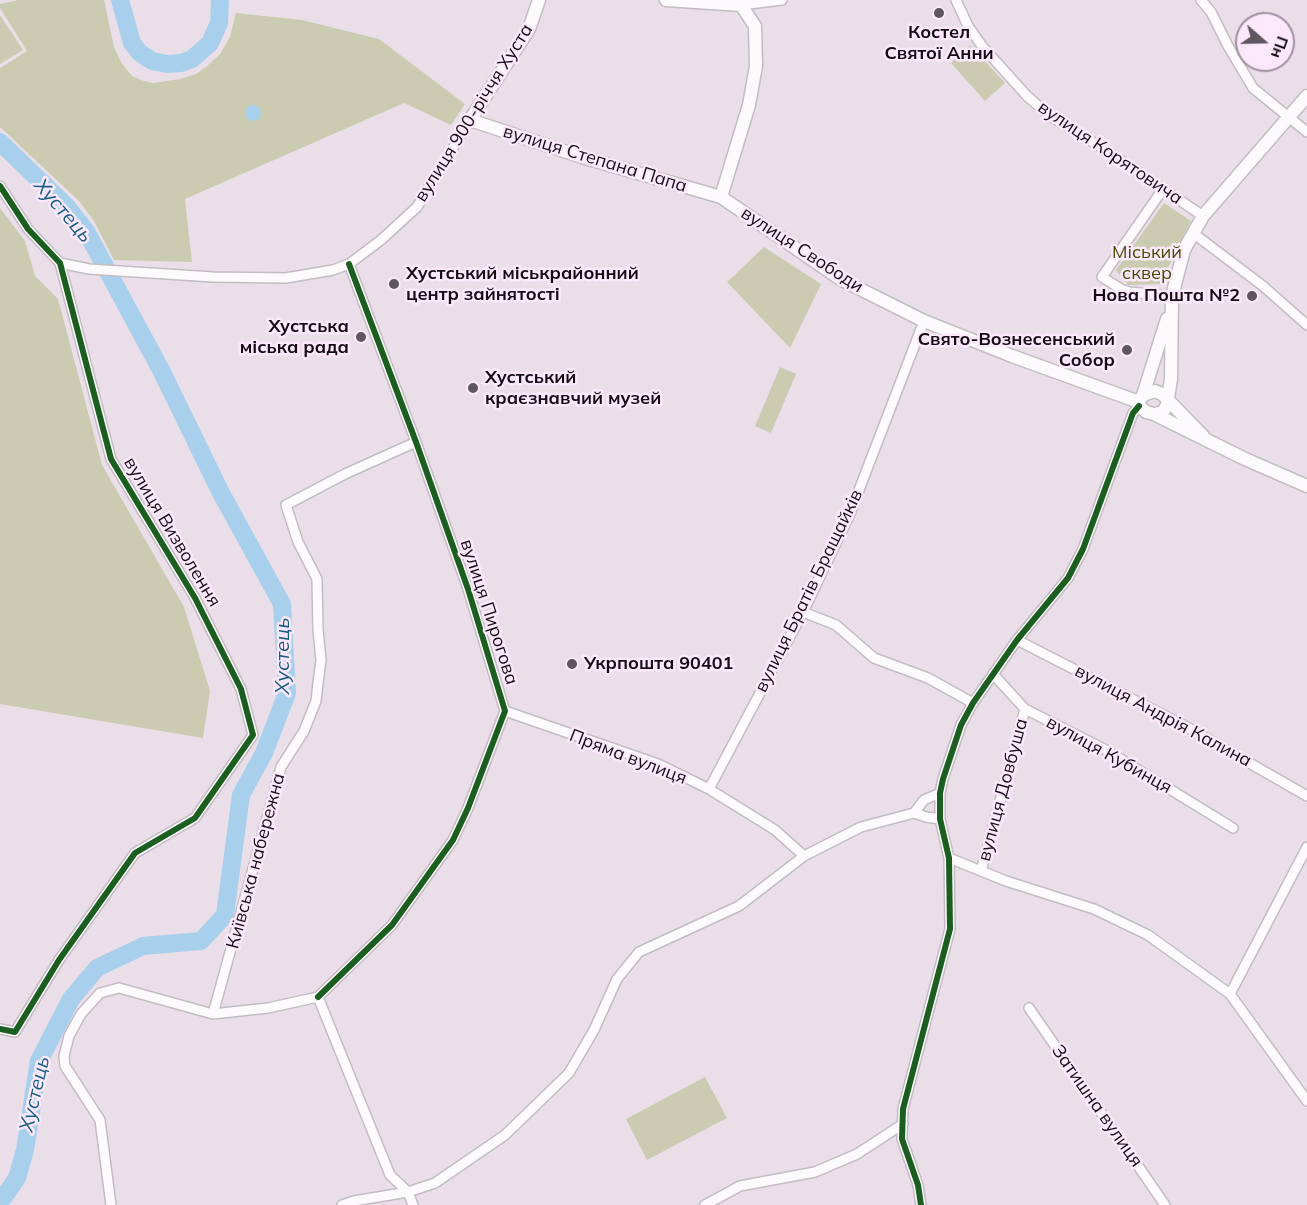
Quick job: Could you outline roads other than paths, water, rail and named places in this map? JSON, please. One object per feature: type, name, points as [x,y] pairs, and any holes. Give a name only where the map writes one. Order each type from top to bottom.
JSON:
[{"type":"main road","name":"вулиця 900-річчя Хуста","points":[[470,120],[529,29],[539,0]]},
{"type":"main road","points":[[666,0],[740,2]]},
{"type":"main road","name":"вулиця Свободи","points":[[740,2],[754,22],[756,66],[749,105],[721,197],[842,280],[924,321],[1140,401]]},
{"type":"main road","points":[[1140,401],[1155,363],[1185,250],[1193,233],[1203,216],[1307,96]]},
{"type":"main road","name":"вулиця Степана Папа","points":[[470,120],[582,157],[721,197]]},
{"type":"main road","points":[[1154,414],[1163,412],[1169,400],[1172,300]]},
{"type":"main road","points":[[1140,401],[1155,391],[1169,400],[1205,440]]},
{"type":"main road","points":[[1140,401],[1146,412],[1307,486]]},
{"type":"street","points":[[740,2],[782,0]]},
{"type":"street","name":"вулиця Корятовича","points":[[956,0],[968,26],[982,46],[1027,96],[1050,116],[1104,149],[1203,216]]},
{"type":"street","points":[[1202,0],[1253,88],[1307,132]]},
{"type":"street","name":"вулиця 900-річчя Хуста","points":[[60,263],[89,269],[213,277],[286,278],[333,270],[349,264],[381,240],[417,207],[470,120]]},
{"type":"street","points":[[0,186],[28,229],[60,263]]},
{"type":"street","points":[[1163,189],[1102,277],[1129,292],[1172,300]]},
{"type":"street","points":[[1193,233],[1263,286],[1307,326]]},
{"type":"street","name":"вулиця Визволення","points":[[0,1029],[15,1032],[59,960],[135,853],[195,818],[253,735],[241,689],[195,598],[111,459],[60,263]]},
{"type":"street","name":"вулиця Пирогова","points":[[318,997],[392,925],[453,840],[468,808],[505,711],[468,589],[349,264]]},
{"type":"street","name":"вулиця Братів Бращайків","points":[[709,789],[803,612],[849,516],[924,321]]},
{"type":"street","points":[[921,1205],[918,1185],[902,1139],[903,1109],[950,929],[949,858],[940,819],[940,793],[961,725],[973,703],[1017,640],[1068,578],[1083,549],[1133,413],[1140,401]]},
{"type":"street","name":"Київська набережна","points":[[213,1014],[281,767],[304,731],[316,701],[321,660],[317,579],[298,542],[286,505],[345,474],[416,442]]},
{"type":"street","points":[[803,612],[836,624],[874,658],[927,678],[973,703]]},
{"type":"street","name":"вулиця Андрія Калина","points":[[1017,640],[1185,726],[1307,796]]},
{"type":"street","name":"вулиця Кубинця","points":[[993,674],[1025,709],[1106,750],[1233,828]]},
{"type":"street","name":"вулиця Довбуша","points":[[981,871],[1025,709]]},
{"type":"street","name":"Пряма вулиця","points":[[505,711],[658,764],[709,789],[775,830],[804,856]]},
{"type":"street","points":[[914,813],[924,800],[940,793]]},
{"type":"street","points":[[342,1205],[408,1192],[435,1183],[506,1135],[569,1073],[594,1030],[617,979],[639,952],[739,906],[804,856],[861,827],[914,813],[940,819]]},
{"type":"street","points":[[1230,994],[1307,847]]},
{"type":"street","points":[[949,858],[1094,909],[1148,935],[1230,994],[1307,1101]]},
{"type":"street","points":[[111,1205],[100,1120],[65,1066],[64,1056],[69,1036],[81,1014],[100,993],[119,988],[213,1014],[268,1008],[318,997],[390,1175],[408,1192],[413,1205]]},
{"type":"street","name":"Затишна вулиця","points":[[1029,1008],[1166,1205]]},
{"type":"street","points":[[705,1205],[740,1186],[815,1172],[857,1154],[903,1124]]},
{"type":"water","points":[[253,105],[259,107],[261,113],[259,119],[253,121],[247,119],[245,113],[247,107]]},
{"type":"waterway","name":"Хустець","points":[[120,0],[132,43],[140,53],[152,61],[167,64],[192,59],[210,43],[219,23],[220,0]]},
{"type":"waterway","name":"Хустець","points":[[0,142],[67,207],[86,231],[161,370],[221,493],[282,604],[287,693],[264,753],[241,795],[225,915],[201,941],[143,946],[97,968],[71,999],[39,1061],[25,1150],[17,1178],[4,1197],[0,1198]]},
{"type":"place","name":"Костел Святої Анни","points":[[939,13]]},
{"type":"place","name":"Хустський міськрайонний центр зайнятості","points":[[394,284]]},
{"type":"place","name":"Нова Пошта №2","points":[[1252,296]]},
{"type":"place","name":"Хустська міська рада","points":[[361,337]]},
{"type":"place","name":"Свято-Вознесенський Собор","points":[[1127,350]]},
{"type":"place","name":"Хустський краєзнавчий музей","points":[[473,388]]},
{"type":"place","name":"Укрпошта 90401","points":[[572,664]]},
{"type":"park label","name":"Міський сквер","points":[[1147,263]]}]
